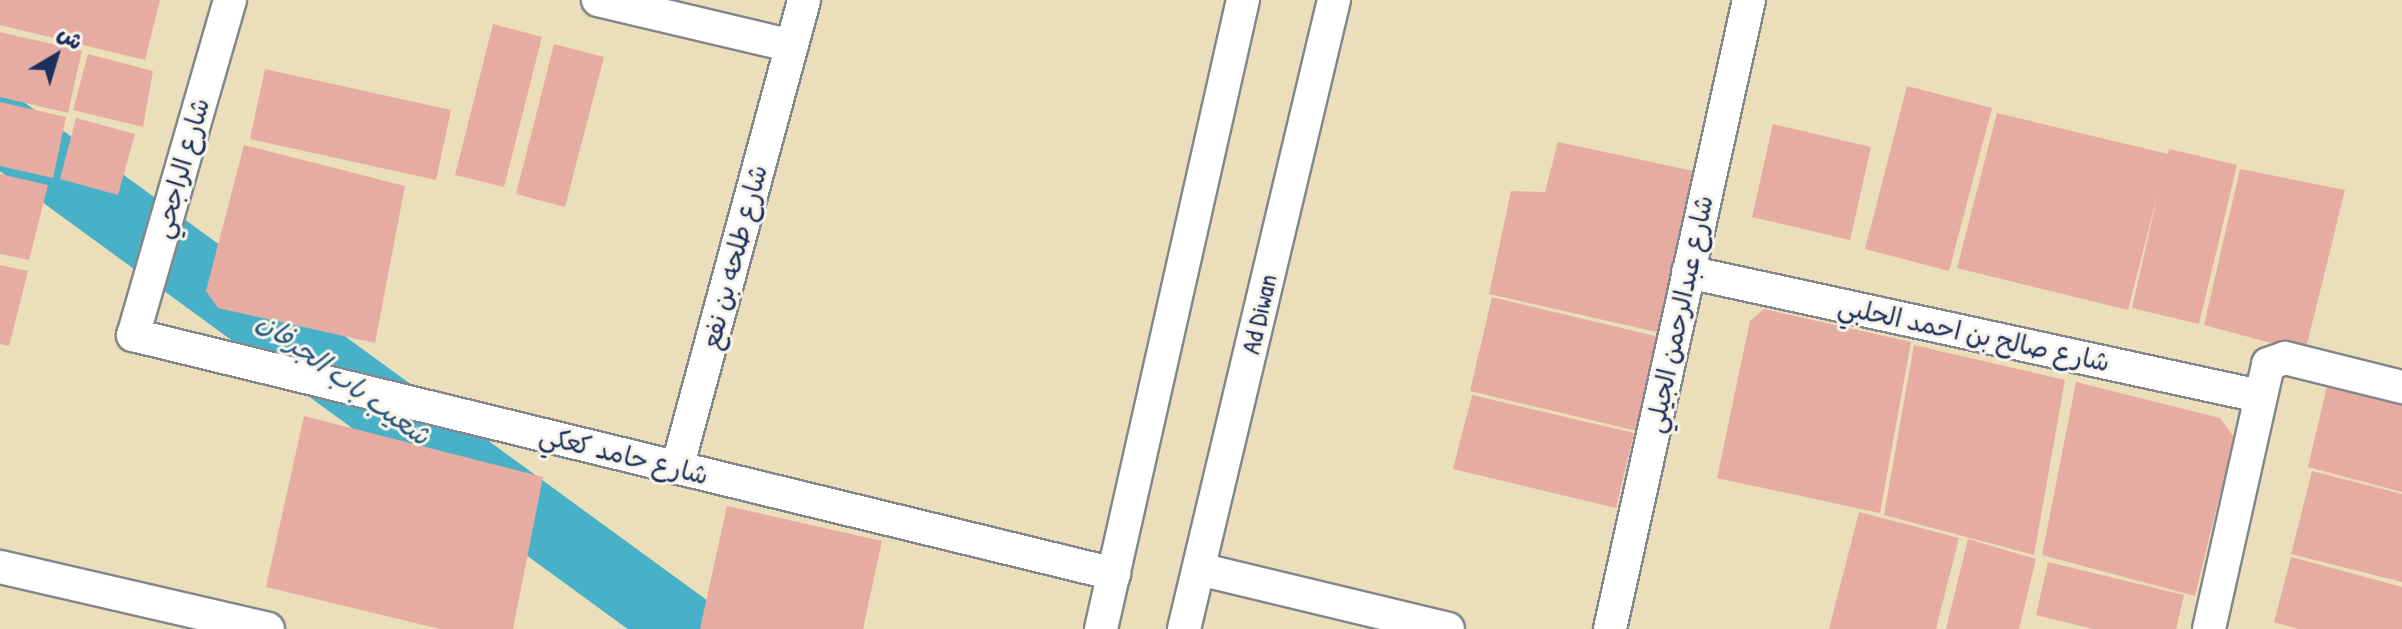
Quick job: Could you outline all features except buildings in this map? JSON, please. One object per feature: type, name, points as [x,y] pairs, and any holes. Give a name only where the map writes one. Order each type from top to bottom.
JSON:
[{"type":"street","name":"شارع الراجحي","points":[[133,335],[230,0]]},
{"type":"street","points":[[598,0],[792,46]]},
{"type":"street","name":"شارع طلحه بن نفع","points":[[677,468],[804,0]]},
{"type":"street","points":[[1101,629],[1243,0]]},
{"type":"street","name":"Ad Diwan","points":[[1184,629],[1334,0]]},
{"type":"street","name":"شارع عبدالرحمن الجيلي","points":[[1610,629],[1749,0]]},
{"type":"street","name":"شارع صالح بن احمد الحلبي","points":[[1688,272],[2259,396]]},
{"type":"street","name":"شارع حامد كعكي","points":[[133,335],[1114,574]]},
{"type":"street","points":[[2209,629],[2268,364],[2285,358],[2402,387]]},
{"type":"street","points":[[0,567],[268,629]]},
{"type":"street","points":[[1199,569],[1448,629]]},
{"type":"waterway","name":"شعيب باب الجرفان","points":[[0,128],[687,629]]}]
